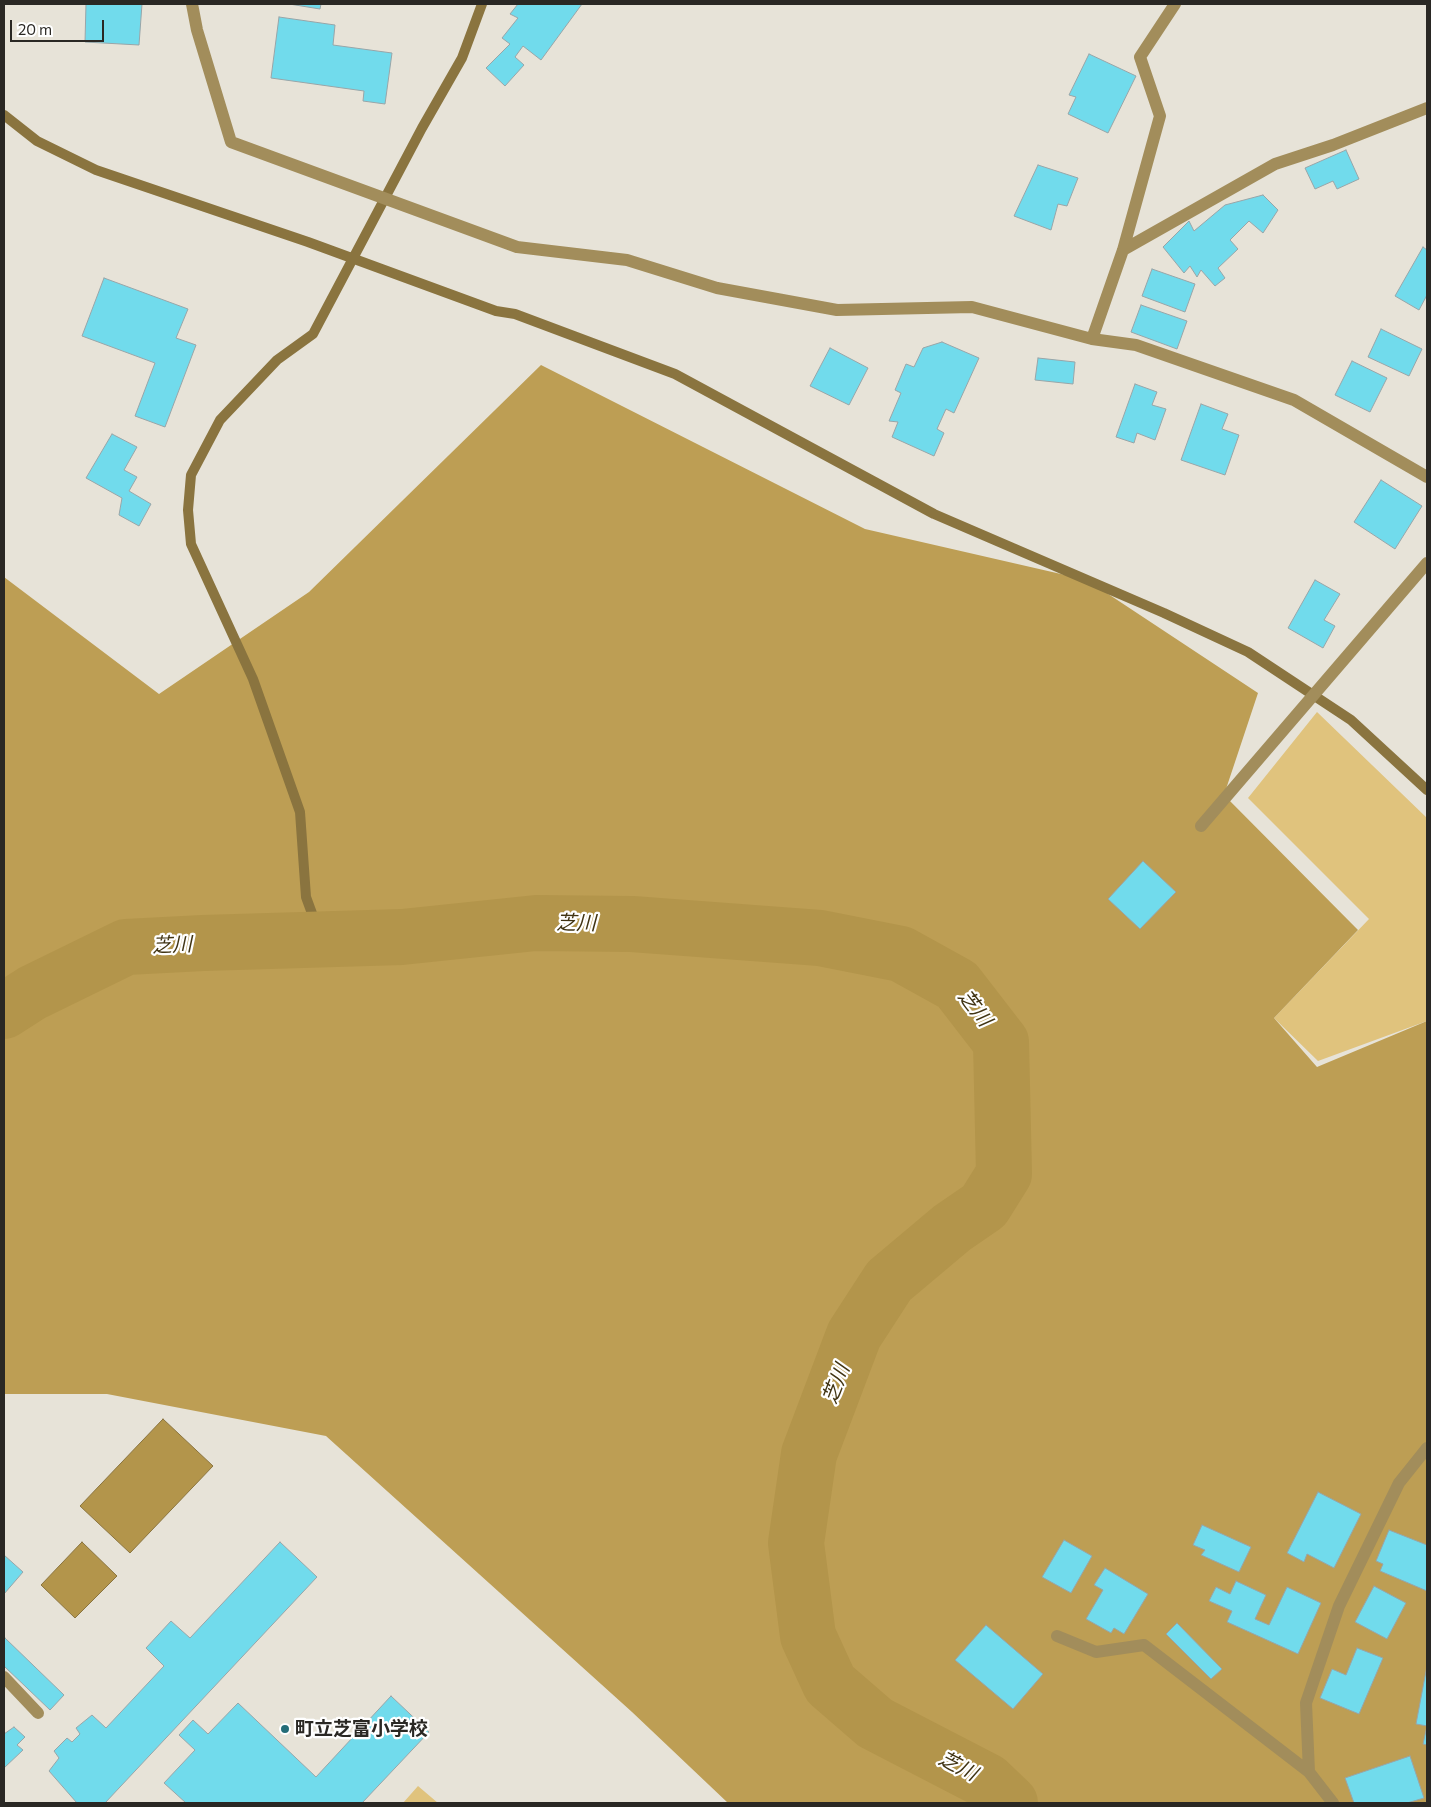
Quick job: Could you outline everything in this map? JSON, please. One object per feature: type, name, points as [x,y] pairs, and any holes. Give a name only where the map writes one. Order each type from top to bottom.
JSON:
[{"type":"street","points":[[192,4],[197,30],[231,142],[517,248],[627,260],[717,288],[837,310],[972,307],[1092,339],[1136,345],[1294,400],[1427,477]]},
{"type":"street","points":[[1092,339],[1123,250],[1160,116],[1140,57],[1175,4]]},
{"type":"street","points":[[1123,250],[1275,164],[1333,146],[1427,108]]},
{"type":"street","points":[[1201,826],[1427,563]]},
{"type":"street","points":[[1309,1772],[1306,1703],[1339,1606],[1399,1482],[1427,1448]]},
{"type":"street","points":[[1058,1636],[1096,1652],[1144,1645],[1309,1772],[1333,1803]]},
{"type":"street","points":[[4,1677],[38,1713]]},
{"type":"shaded area","points":[[541,365],[865,529],[1087,580],[1258,693],[1224,795],[1358,930],[1274,1018],[1317,1067],[1427,1021],[1427,1803],[1025,1803],[1008,1789],[977,1803],[728,1803],[632,1712],[326,1436],[107,1394],[4,1394],[4,577],[159,694],[309,592]]},
{"type":"shaded area","points":[[1317,712],[1427,818],[1427,1021],[1318,1061],[1274,1018],[1369,919],[1248,798]]},
{"type":"shaded area","points":[[163,1419],[213,1466],[130,1553],[80,1506]]},
{"type":"shaded area","points":[[82,1542],[117,1576],[75,1618],[41,1585]]},
{"type":"shaded area","points":[[418,1786],[438,1803],[403,1803]]},
{"type":"building","points":[[86,4],[142,4],[139,45],[85,42]]},
{"type":"building","points":[[289,4],[321,4],[320,9]]},
{"type":"building","points":[[518,4],[582,4],[541,60],[523,46],[515,57],[524,65],[505,86],[486,68],[510,44],[502,38],[518,18],[510,14]]},
{"type":"building","points":[[279,17],[335,25],[333,45],[392,53],[385,104],[363,101],[364,91],[271,78]]},
{"type":"building","points":[[1089,54],[1136,76],[1108,133],[1068,114],[1076,97],[1069,95]]},
{"type":"building","points":[[1346,150],[1359,179],[1337,189],[1333,181],[1315,189],[1305,168]]},
{"type":"building","points":[[1038,165],[1078,178],[1067,206],[1058,204],[1051,230],[1014,216]]},
{"type":"building","points":[[1263,195],[1278,210],[1263,233],[1249,221],[1230,240],[1238,249],[1218,268],[1225,278],[1215,286],[1201,270],[1197,277],[1190,266],[1184,273],[1163,247],[1189,221],[1194,231],[1225,205]]},
{"type":"building","points":[[1423,247],[1427,250],[1427,295],[1419,310],[1395,296]]},
{"type":"building","points":[[1152,269],[1195,284],[1185,312],[1142,296]]},
{"type":"building","points":[[104,278],[188,309],[176,338],[196,345],[165,427],[135,416],[155,363],[82,336]]},
{"type":"building","points":[[1141,305],[1187,321],[1177,349],[1131,332]]},
{"type":"building","points":[[1381,329],[1422,349],[1409,376],[1368,357]]},
{"type":"building","points":[[942,342],[979,358],[954,413],[946,409],[937,429],[944,433],[934,456],[892,437],[898,422],[889,421],[901,393],[895,390],[906,364],[914,367],[923,348]]},
{"type":"building","points":[[830,348],[868,368],[849,405],[810,386]]},
{"type":"building","points":[[1038,358],[1075,362],[1073,384],[1035,380]]},
{"type":"building","points":[[1352,361],[1387,378],[1370,412],[1335,395]]},
{"type":"building","points":[[1135,384],[1157,392],[1152,405],[1166,409],[1155,440],[1137,433],[1134,443],[1116,437]]},
{"type":"building","points":[[1201,404],[1228,414],[1222,429],[1239,435],[1225,475],[1181,460]]},
{"type":"building","points":[[112,434],[137,447],[124,470],[137,477],[129,491],[151,504],[139,526],[119,515],[122,498],[86,478]]},
{"type":"building","points":[[1381,480],[1422,506],[1395,549],[1354,522]]},
{"type":"building","points":[[1315,580],[1340,594],[1324,620],[1335,626],[1323,648],[1288,628]]},
{"type":"building","points":[[1143,861],[1176,892],[1140,929],[1108,899]]},
{"type":"building","points":[[1318,1492],[1361,1514],[1334,1568],[1307,1554],[1304,1562],[1287,1553]]},
{"type":"building","points":[[1202,1525],[1251,1547],[1239,1572],[1201,1555],[1205,1550],[1193,1545]]},
{"type":"building","points":[[1389,1530],[1427,1545],[1427,1591],[1380,1571],[1383,1564],[1376,1561]]},
{"type":"building","points":[[1064,1540],[1092,1556],[1071,1593],[1042,1577]]},
{"type":"building","points":[[280,1542],[317,1577],[105,1803],[77,1803],[49,1771],[59,1758],[54,1751],[67,1738],[72,1742],[80,1734],[76,1728],[92,1715],[106,1728],[164,1666],[146,1648],[171,1621],[190,1638]]},
{"type":"building","points":[[4,1555],[23,1572],[4,1594]]},
{"type":"building","points":[[1105,1568],[1148,1594],[1124,1634],[1114,1628],[1111,1633],[1086,1619],[1103,1590],[1094,1585]]},
{"type":"building","points":[[1236,1581],[1266,1595],[1255,1619],[1269,1625],[1287,1587],[1321,1603],[1298,1654],[1227,1622],[1232,1611],[1209,1601],[1216,1587],[1230,1594]]},
{"type":"building","points":[[1374,1586],[1406,1603],[1387,1639],[1355,1622]]},
{"type":"building","points":[[1177,1623],[1222,1669],[1211,1679],[1166,1634]]},
{"type":"building","points":[[986,1625],[1043,1674],[1013,1709],[955,1660]]},
{"type":"building","points":[[5,1638],[64,1695],[50,1710],[4,1666]]},
{"type":"building","points":[[1357,1648],[1383,1658],[1359,1714],[1320,1698],[1332,1669],[1346,1675]]},
{"type":"building","points":[[1427,1666],[1427,1726],[1416,1724]]},
{"type":"building","points":[[391,1696],[429,1732],[362,1803],[186,1803],[164,1783],[195,1750],[179,1735],[193,1720],[208,1734],[238,1703],[316,1777]]},
{"type":"building","points":[[1427,1726],[1427,1745],[1423,1744]]},
{"type":"building","points":[[14,1727],[25,1737],[17,1745],[23,1750],[4,1768],[4,1734]]},
{"type":"building","points":[[1410,1756],[1424,1798],[1407,1803],[1354,1803],[1345,1778]]},
{"type":"waterway","points":[[321,938],[306,897],[300,812],[253,679],[191,544],[188,510],[191,475],[220,420],[277,360],[313,334],[422,128],[462,58],[482,4]]},
{"type":"waterway","points":[[4,115],[37,141],[96,170],[308,242],[496,311],[515,314],[675,374],[934,514],[1164,613],[1248,652],[1351,720],[1427,790]]},
{"type":"waterway","name":"芝川","points":[[4,1011],[32,993],[126,947],[402,937],[536,923],[632,924],[820,938],[901,954],[957,985],[1001,1042],[1004,1174],[984,1206],[952,1228],[889,1281],[854,1335],[809,1454],[796,1543],[808,1636],[830,1684],[875,1723],[987,1781],[1010,1803]]},
{"type":"place","name":"町立芝富小学校","points":[[285,1729]]}]
